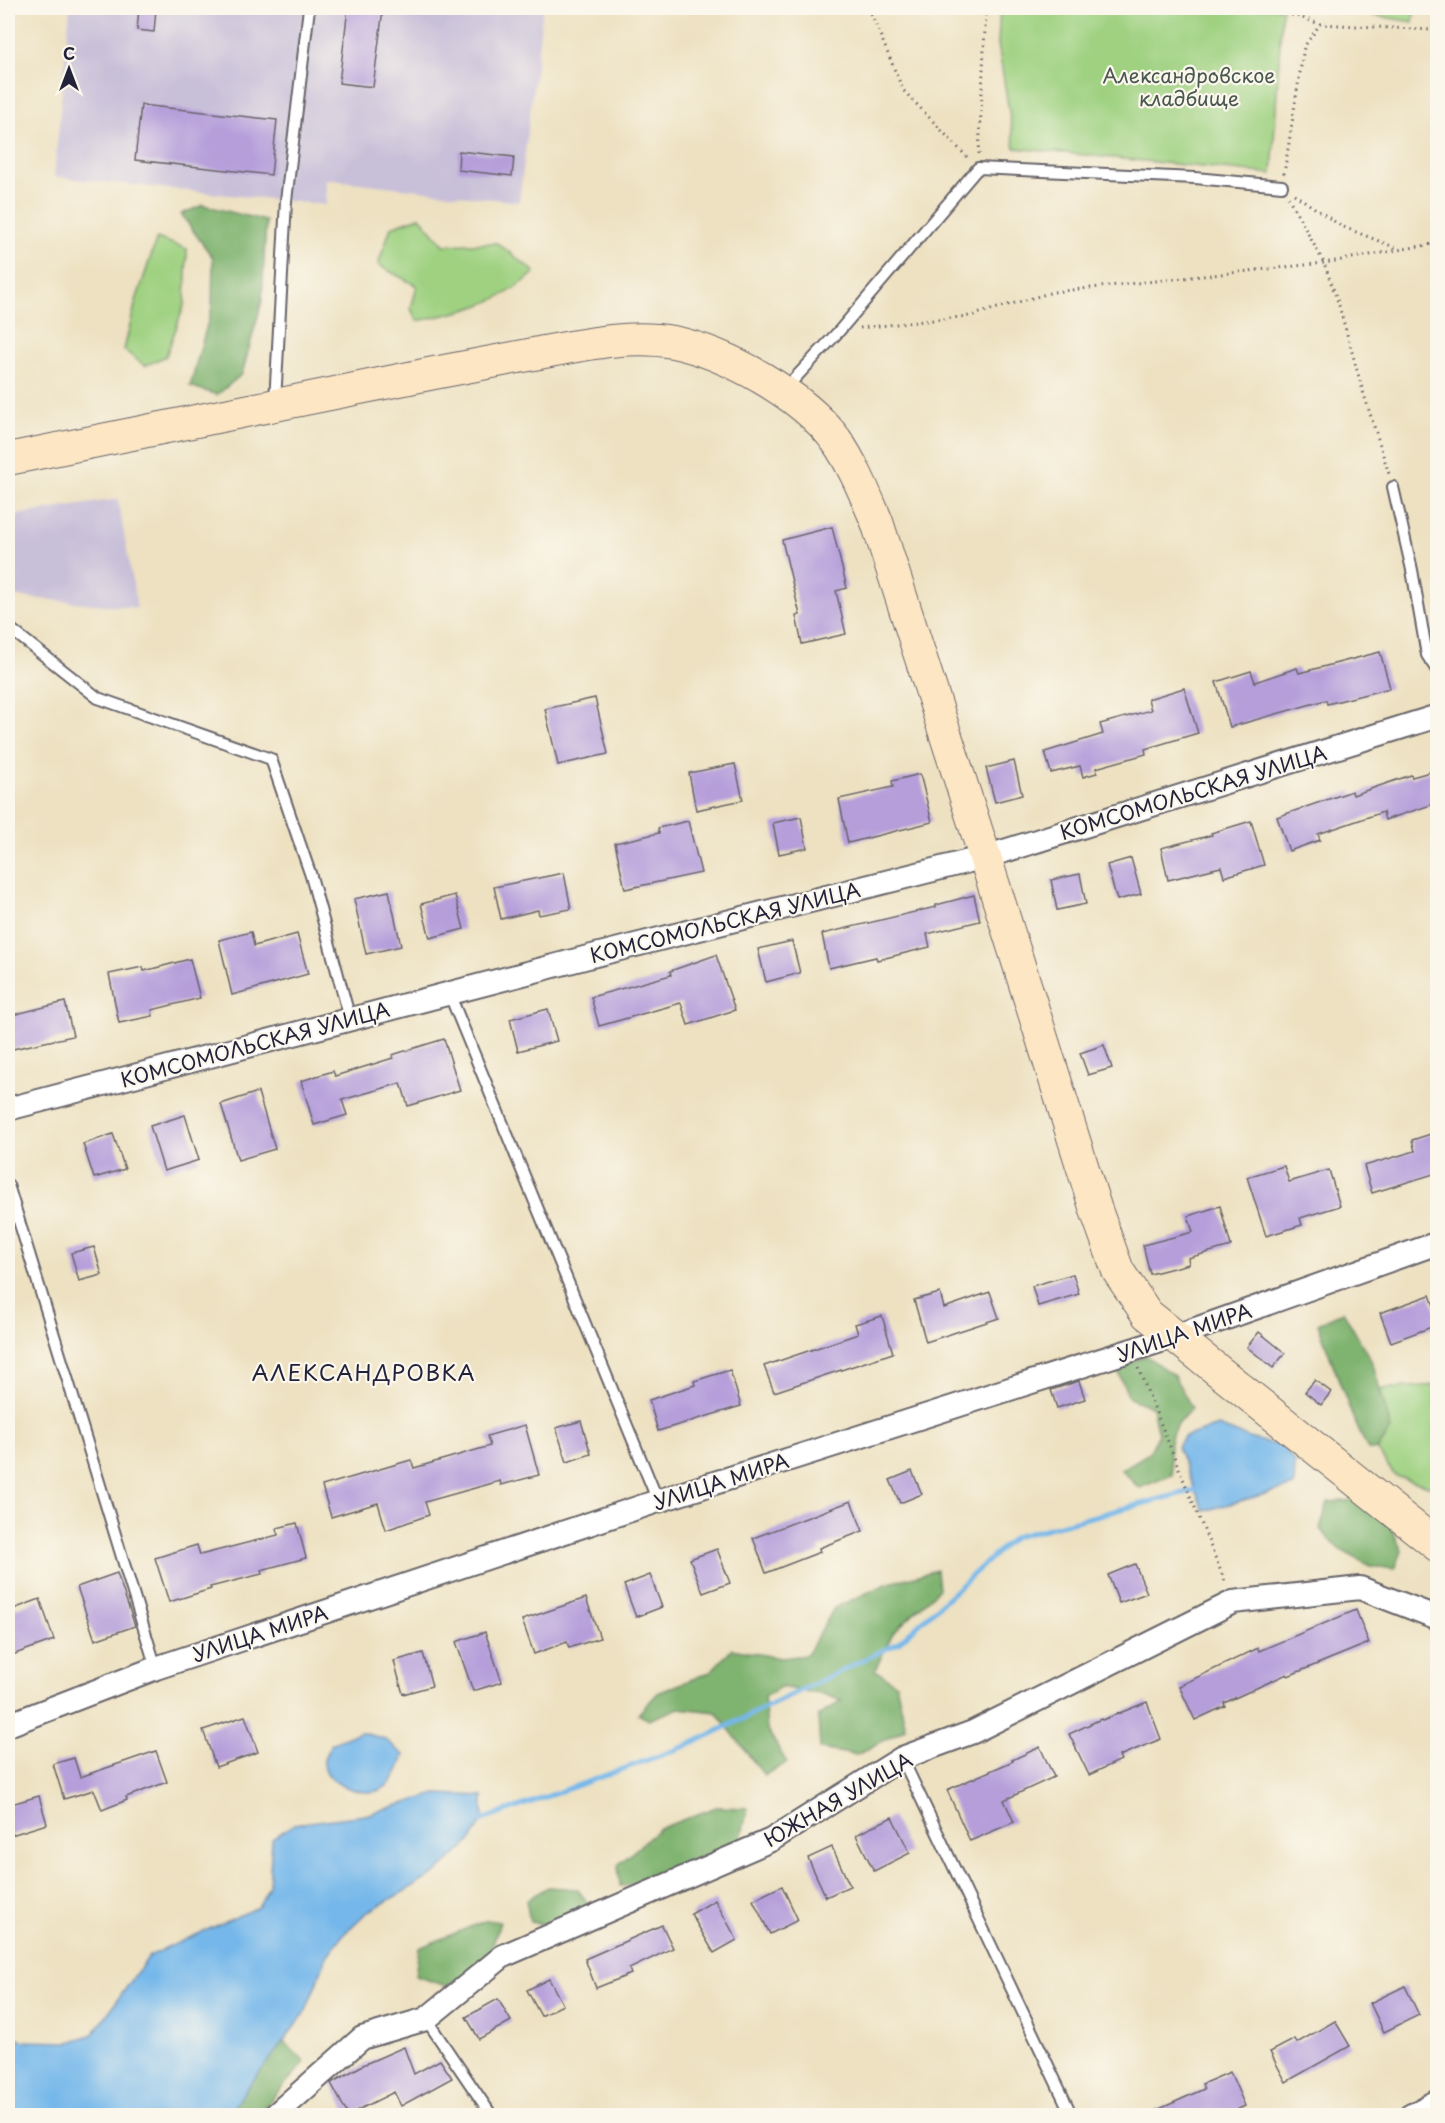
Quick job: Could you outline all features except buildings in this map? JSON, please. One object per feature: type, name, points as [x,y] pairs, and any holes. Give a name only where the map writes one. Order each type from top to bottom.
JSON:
[{"type":"main road","points":[[8,459],[584,344],[637,340],[671,342],[707,351],[738,365],[782,392],[810,414],[835,439],[856,472],[877,522],[1095,1210],[1118,1272],[1147,1314],[1437,1546]]},
{"type":"street","name":"КОМСОМОЛЬСКАЯ УЛИЦА","points":[[8,1109],[449,993],[985,857],[1437,716]]},
{"type":"street","name":"УЛИЦА МИРА","points":[[8,1725],[156,1668],[658,1501],[1131,1350],[1437,1243]]},
{"type":"street","name":"ЮЖНАЯ УЛИЦА","points":[[274,2115],[362,2038],[426,2019],[503,1956],[771,1840],[902,1758],[973,1732],[1233,1602],[1360,1588],[1437,1618]]},
{"type":"street","points":[[1410,2115],[1437,2101]]},
{"type":"street","points":[[1436,2115],[1437,2101]]},
{"type":"lane","points":[[274,405],[286,201],[309,8]]},
{"type":"lane","points":[[782,392],[840,330],[978,168],[1195,178],[1282,186]]},
{"type":"lane","points":[[1393,487],[1412,570],[1427,655],[1437,672]]},
{"type":"lane","points":[[8,627],[98,698],[271,759],[311,876],[350,1019]]},
{"type":"lane","points":[[449,993],[658,1501]]},
{"type":"lane","points":[[8,1185],[156,1668]]},
{"type":"lane","points":[[902,1758],[1072,2115]]},
{"type":"lane","points":[[426,2019],[492,2115]]},
{"type":"path","points":[[869,8],[903,90],[978,168]]},
{"type":"path","points":[[978,168],[986,8]]},
{"type":"path","points":[[1256,8],[1297,16],[1320,24],[1430,30],[1437,22]]},
{"type":"path","points":[[1320,24],[1304,47],[1282,186],[1324,263],[1338,302],[1393,487]]},
{"type":"path","points":[[1282,186],[1341,226],[1400,250]]},
{"type":"path","points":[[840,330],[970,316],[1053,292],[1324,263],[1437,243]]},
{"type":"path","points":[[1131,1350],[1233,1602]]},
{"type":"shaded area","points":[[70,8],[543,8],[519,202],[326,179],[326,205],[54,177]]},
{"type":"shaded area","points":[[118,499],[137,608],[8,596],[8,516]]},
{"type":"green space","name":"Александровское кладбище","points":[[1000,8],[1282,8],[1272,174],[1015,148],[998,44]]},
{"type":"green space","points":[[1327,8],[1415,8],[1413,22]]},
{"type":"green space","points":[[203,205],[266,221],[262,301],[242,374],[217,395],[190,386],[212,307],[213,258],[181,214]]},
{"type":"green space","points":[[420,217],[444,245],[497,243],[535,272],[509,292],[495,299],[465,310],[417,321],[411,309],[417,286],[378,265],[391,227]]},
{"type":"green space","points":[[157,238],[187,249],[185,303],[166,356],[145,366],[124,350],[136,301]]},
{"type":"green space","points":[[1343,1311],[1373,1364],[1391,1429],[1377,1450],[1368,1450],[1353,1418],[1318,1324]]},
{"type":"green space","points":[[1145,1355],[1174,1376],[1192,1408],[1177,1425],[1171,1438],[1172,1475],[1139,1488],[1121,1470],[1149,1453],[1158,1435],[1152,1407],[1129,1398],[1118,1371]]},
{"type":"green space","points":[[1437,1385],[1437,1486],[1432,1487],[1395,1476],[1377,1450],[1391,1429],[1383,1406],[1381,1389]]},
{"type":"green space","points":[[1358,1500],[1390,1524],[1402,1551],[1395,1569],[1370,1566],[1339,1549],[1320,1529],[1328,1502]]},
{"type":"green space","points":[[937,1570],[939,1589],[893,1633],[875,1670],[896,1684],[906,1728],[857,1755],[820,1749],[818,1716],[842,1701],[826,1695],[780,1687],[764,1697],[767,1729],[787,1763],[764,1775],[716,1712],[679,1708],[649,1720],[638,1714],[658,1693],[710,1672],[732,1649],[781,1658],[807,1655],[834,1608],[886,1584]]},
{"type":"green space","points":[[716,1807],[748,1808],[740,1842],[713,1857],[666,1877],[651,1882],[620,1886],[618,1865],[659,1829]]},
{"type":"green space","points":[[548,1887],[577,1889],[589,1904],[562,1921],[548,1924],[530,1922],[526,1900]]},
{"type":"green space","points":[[487,1920],[500,1922],[491,1950],[464,1977],[447,1986],[415,1976],[419,1948]]},
{"type":"green space","points":[[283,2041],[305,2062],[257,2115],[227,2115]]},
{"type":"water","points":[[1218,1426],[1252,1439],[1282,1446],[1295,1462],[1294,1486],[1204,1511],[1177,1447],[1184,1437]]},
{"type":"water","points":[[360,1732],[385,1739],[404,1755],[393,1780],[380,1790],[373,1792],[345,1787],[336,1782],[325,1769],[324,1759],[331,1744]]},
{"type":"water","points":[[436,1794],[483,1796],[483,1820],[470,1842],[435,1874],[366,1913],[343,1935],[327,1956],[305,2013],[227,2115],[10,2115],[8,2109],[8,2033],[22,2041],[70,2042],[93,2034],[149,1956],[258,1907],[269,1886],[272,1839],[294,1824],[365,1815]]},
{"type":"waterway","points":[[477,1822],[689,1745],[898,1643],[1014,1537],[1195,1490]]},
{"type":"district","name":"АЛЕКСАНДРОВКА","points":[[364,1371]]}]
